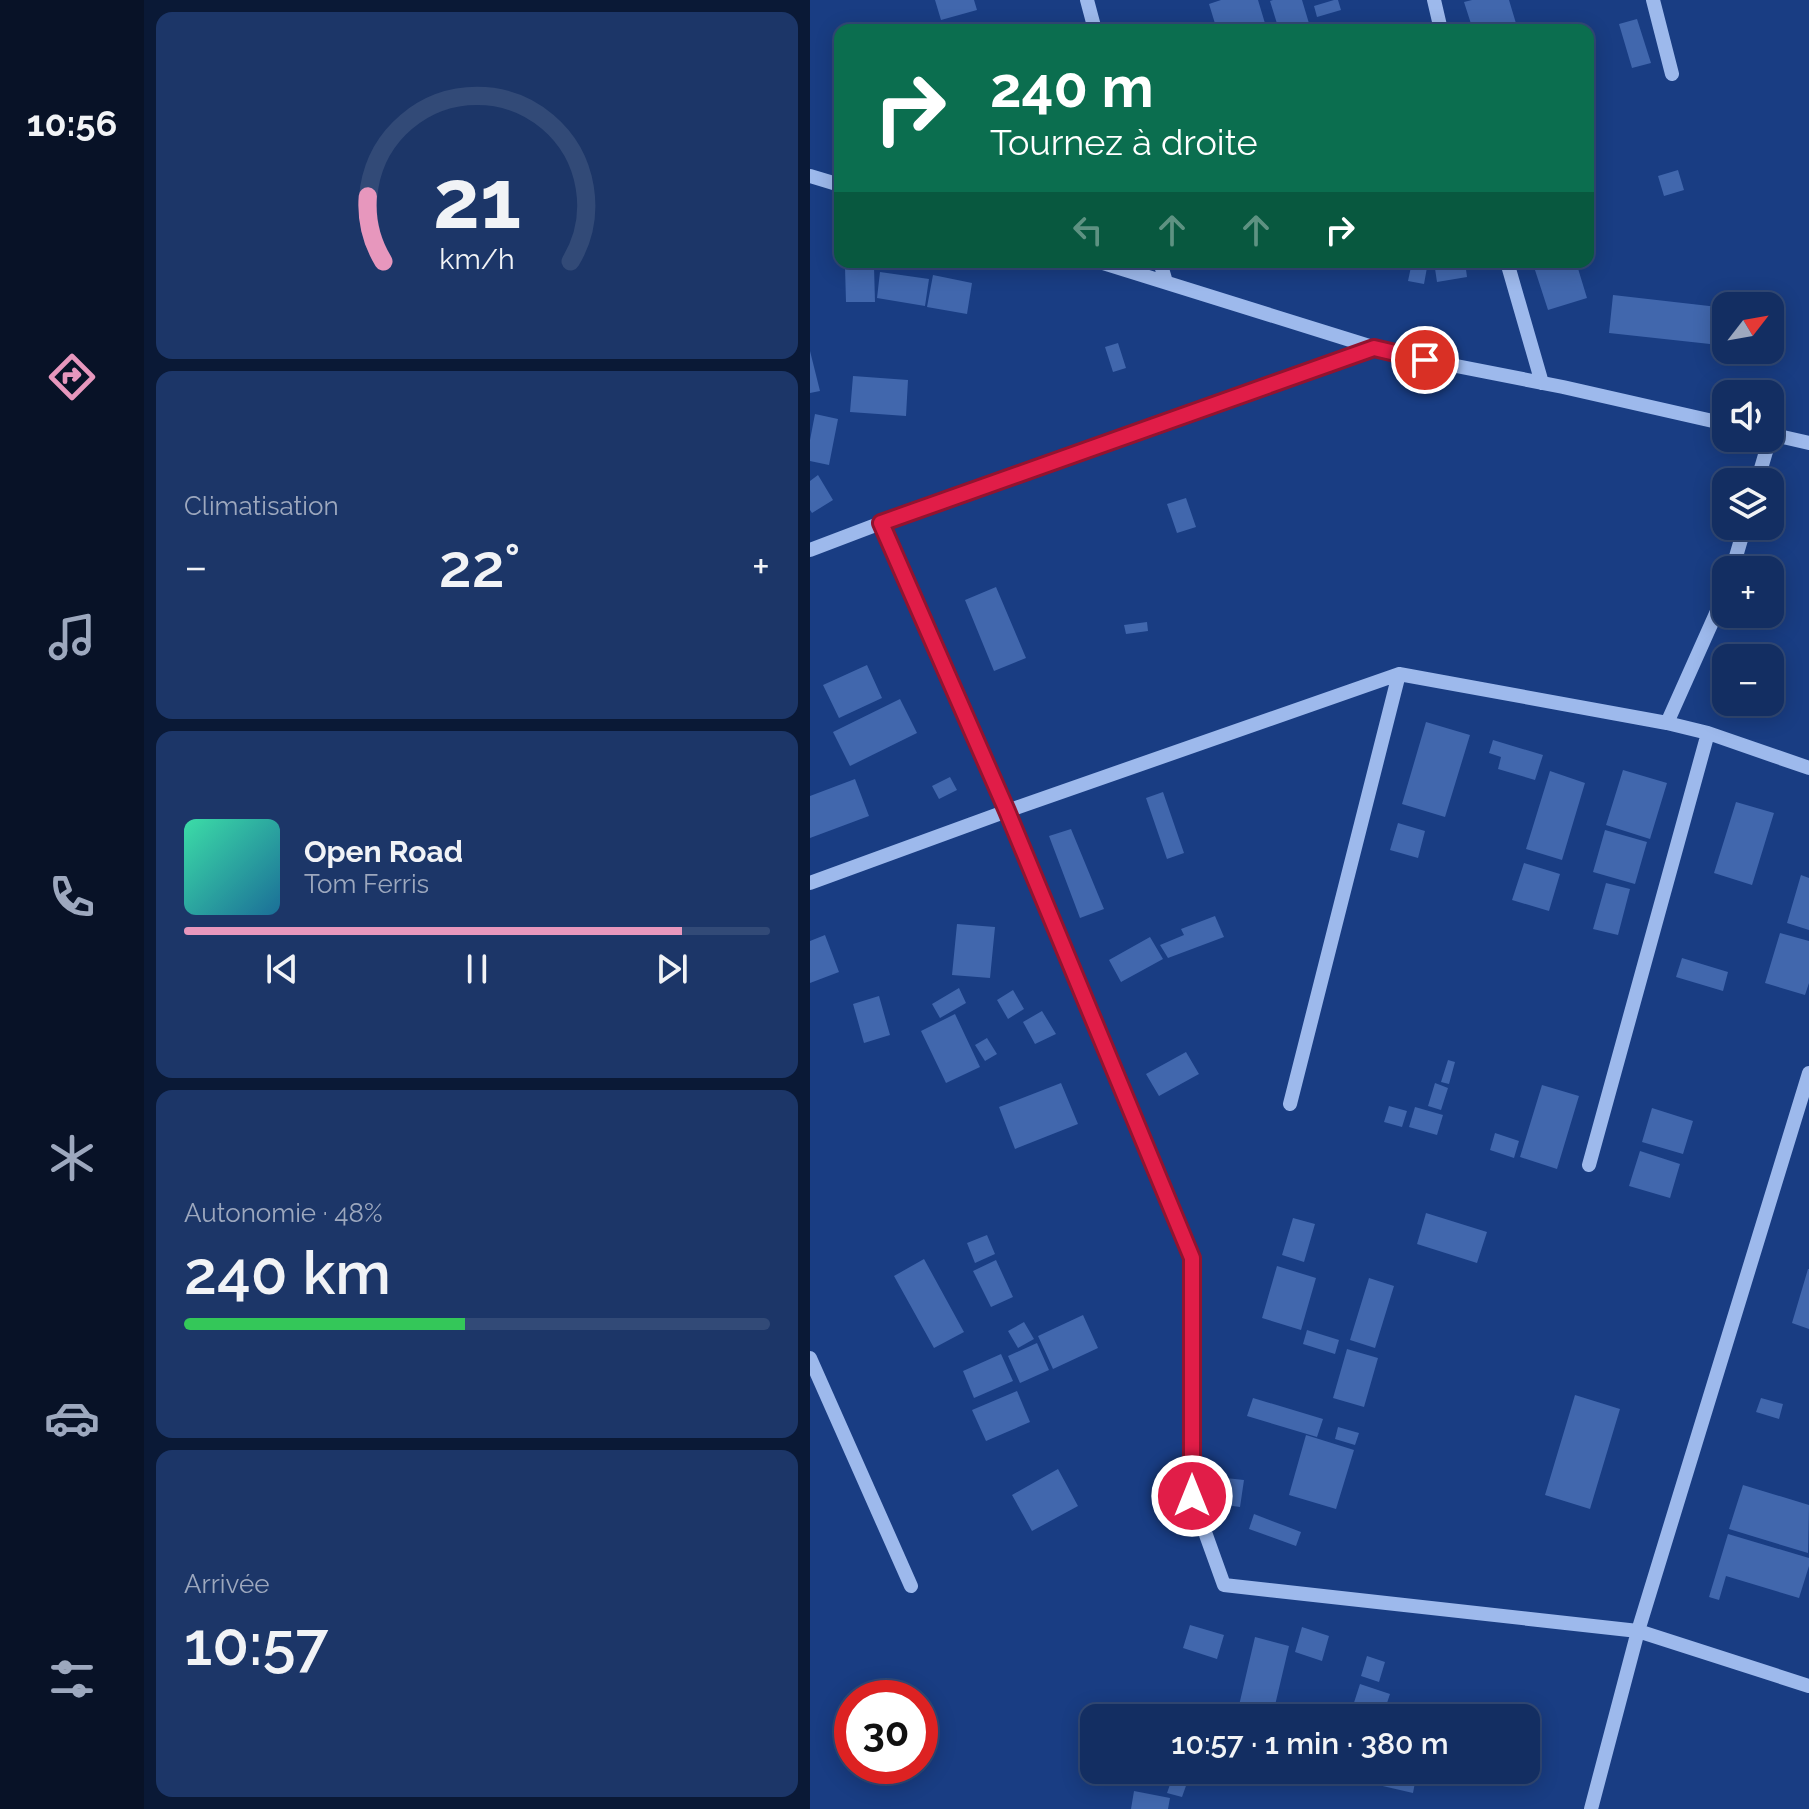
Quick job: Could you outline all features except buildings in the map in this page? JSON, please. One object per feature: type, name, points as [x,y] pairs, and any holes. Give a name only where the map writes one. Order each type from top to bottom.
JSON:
[{"type":"street","points":[[1087,0],[1093,24]]},
{"type":"street","points":[[1434,0],[1440,24]]},
{"type":"street","points":[[1653,0],[1672,74]]},
{"type":"street","points":[[810,176],[834,183]]},
{"type":"street","points":[[1120,268],[1395,354],[1712,421]]},
{"type":"street","points":[[1162,268],[1166,282]]},
{"type":"street","points":[[1509,268],[1542,383]]},
{"type":"street","points":[[810,550],[1374,348]]},
{"type":"street","points":[[1784,439],[1809,443]]},
{"type":"street","points":[[881,523],[1007,811],[1192,1258],[1192,1496],[1224,1585],[1638,1631],[1809,1686]]},
{"type":"street","points":[[1667,723],[1712,622]]},
{"type":"street","points":[[1290,1104],[1399,674]]},
{"type":"street","points":[[810,883],[1399,674],[1667,723],[1708,733],[1809,768]]},
{"type":"street","points":[[1589,1165],[1708,733]]},
{"type":"street","points":[[1591,1809],[1638,1631],[1809,1073]]},
{"type":"street","points":[[810,1358],[911,1586]]},
{"type":"route","points":[[1192,1496],[1192,1258],[1007,811],[881,523],[1374,348],[1425,360]]}]
